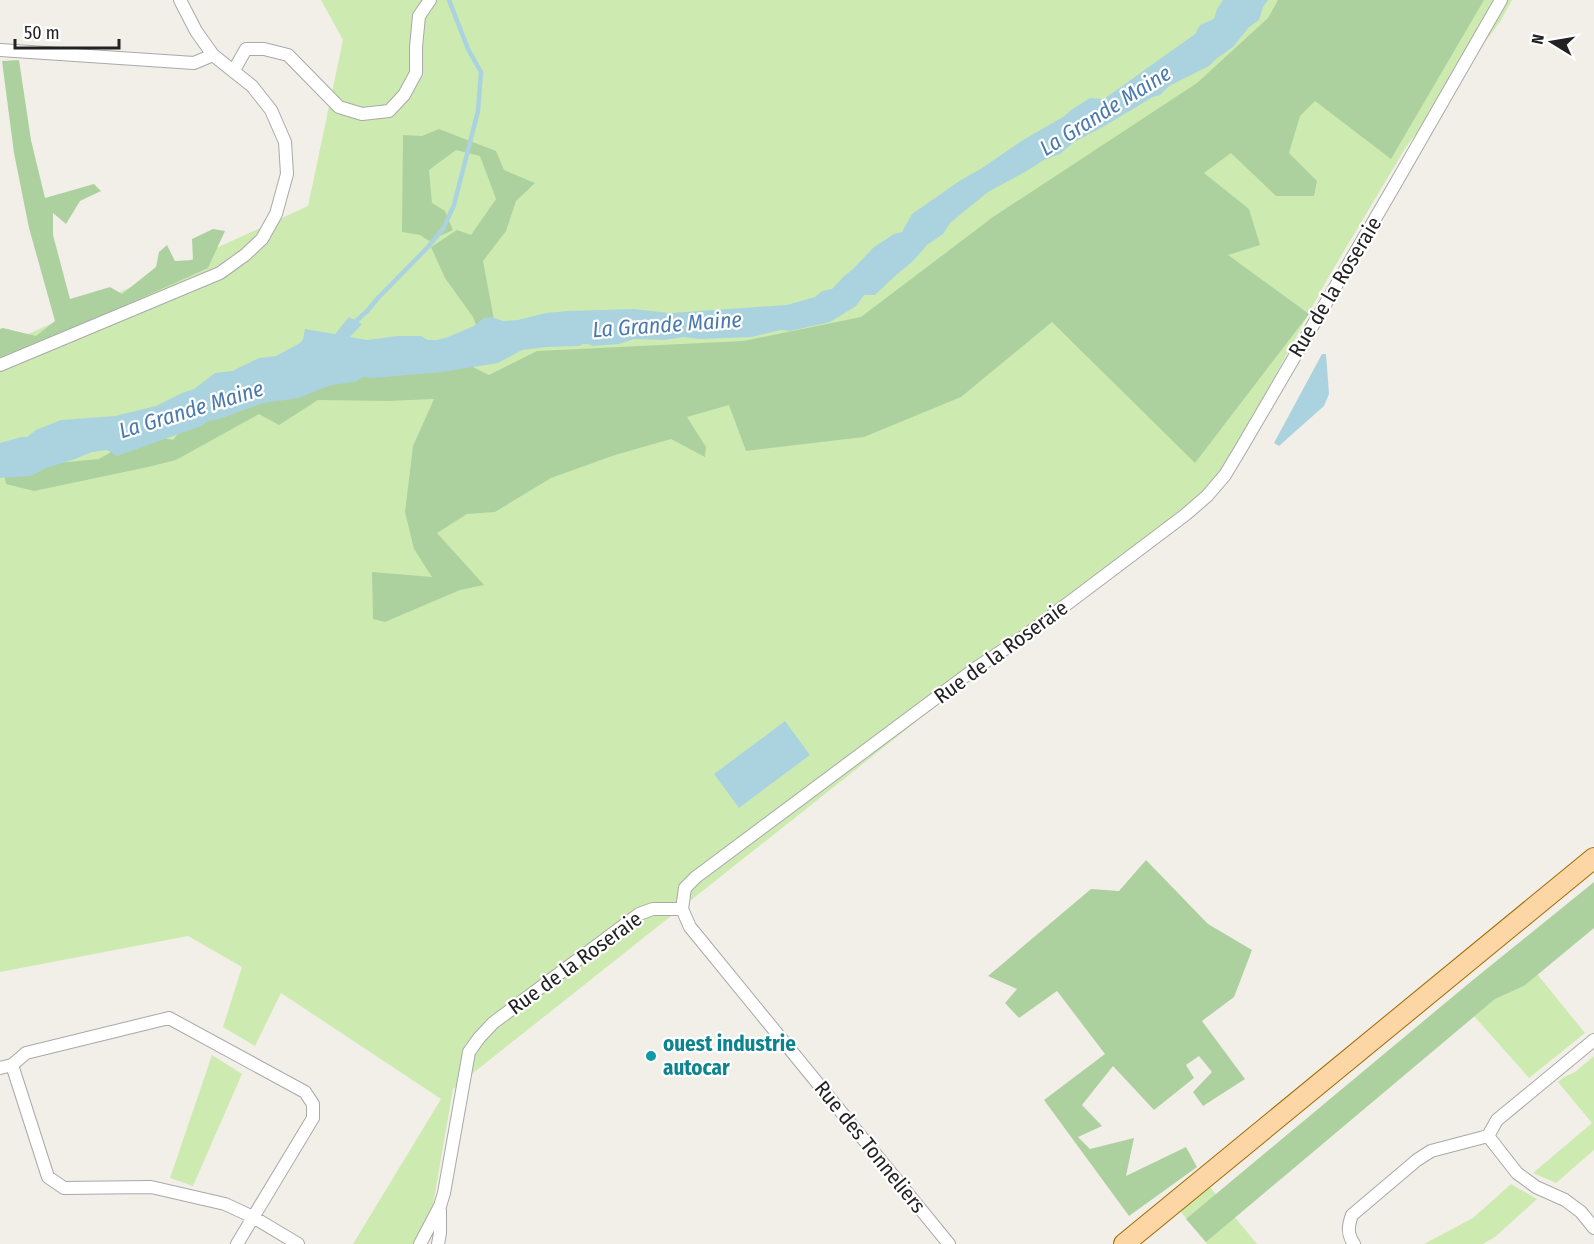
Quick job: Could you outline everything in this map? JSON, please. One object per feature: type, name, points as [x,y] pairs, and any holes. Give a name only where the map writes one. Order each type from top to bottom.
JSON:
[{"type":"main road","points":[[1124,1244],[1594,858]]},
{"type":"street","points":[[0,365],[220,273],[262,239],[276,214],[287,174],[285,142],[271,110],[252,86],[213,55],[196,31],[180,0]]},
{"type":"street","points":[[234,70],[246,49],[264,49],[288,55],[339,107],[362,114],[389,111],[404,95],[416,73],[419,16],[430,0]]},
{"type":"street","name":"Rue de la Roseraie","points":[[440,1206],[470,1052],[493,1023],[639,914],[653,909],[682,909],[685,888],[696,877],[976,668],[1026,635],[1115,570],[1207,496],[1225,475],[1237,455],[1501,0]]},
{"type":"street","points":[[0,50],[194,63],[213,55]]},
{"type":"street","name":"Rue des Tonneliers","points":[[682,909],[690,927],[949,1244]]},
{"type":"street","points":[[237,1244],[253,1217],[313,1118],[313,1104],[305,1092],[169,1018],[26,1053],[6,1066],[48,1177],[64,1188],[152,1187],[225,1204],[253,1217],[298,1244]]},
{"type":"street","points":[[1354,1244],[1350,1238],[1348,1226],[1352,1215],[1416,1160],[1431,1152],[1488,1136],[1497,1120],[1594,1040]]},
{"type":"street","points":[[1488,1136],[1517,1173],[1536,1187],[1565,1200],[1581,1212],[1594,1228]]},
{"type":"street","points":[[420,1244],[440,1206]]},
{"type":"street","points":[[438,1244],[440,1206]]},
{"type":"green space","points":[[321,0],[1512,0],[1500,22],[1406,147],[1328,278],[1217,483],[453,1089],[433,1205],[413,1244],[353,1244],[441,1099],[281,993],[255,1046],[223,1027],[242,967],[188,936],[0,972],[0,347],[308,206],[343,40]]},
{"type":"green space","points":[[1278,0],[1484,0],[1391,159],[1315,101],[1300,116],[1289,153],[1317,181],[1314,196],[1276,196],[1231,153],[1204,173],[1249,209],[1260,245],[1228,255],[1309,314],[1195,463],[1052,322],[961,397],[864,437],[746,451],[729,405],[687,417],[706,447],[705,457],[671,439],[615,455],[551,478],[495,512],[467,514],[437,533],[484,585],[460,590],[385,622],[373,619],[372,572],[432,577],[414,549],[405,512],[413,446],[434,399],[318,400],[279,425],[259,414],[176,460],[34,491],[6,484],[4,473],[37,465],[99,459],[142,434],[173,440],[190,418],[308,384],[467,364],[489,375],[537,351],[743,341],[861,317],[993,217],[1197,83],[1268,18]]},
{"type":"green space","points":[[19,60],[31,140],[45,198],[94,184],[101,191],[80,201],[66,224],[53,213],[53,235],[70,299],[110,287],[122,294],[156,267],[159,252],[167,245],[175,261],[193,260],[192,239],[213,229],[225,231],[208,268],[73,329],[0,369],[0,329],[36,336],[55,321],[29,228],[14,153],[2,61]]},
{"type":"green space","points":[[439,129],[496,151],[504,170],[535,183],[516,201],[506,231],[483,261],[495,325],[478,330],[473,317],[445,278],[431,247],[457,230],[471,235],[496,199],[480,156],[456,150],[429,170],[432,203],[445,211],[453,230],[429,241],[420,235],[402,232],[403,135],[422,136]]},
{"type":"green space","points":[[1146,860],[1208,924],[1252,950],[1234,997],[1202,1021],[1245,1079],[1203,1106],[1193,1092],[1212,1072],[1199,1056],[1186,1065],[1194,1078],[1154,1110],[1113,1066],[1082,1105],[1102,1126],[1078,1137],[1090,1149],[1134,1138],[1126,1176],[1186,1147],[1197,1167],[1129,1216],[1044,1100],[1105,1054],[1057,991],[1019,1018],[1005,1003],[1017,989],[988,976],[1091,889],[1119,891]]},
{"type":"green space","points":[[1594,882],[1594,928],[1524,986],[1495,999],[1206,1242],[1186,1219]]},
{"type":"green space","points":[[1537,974],[1585,1033],[1529,1078],[1474,1016],[1495,999],[1524,986]]},
{"type":"green space","points":[[212,1055],[242,1074],[193,1186],[170,1178]]},
{"type":"green space","points":[[1594,1056],[1594,1150],[1556,1183],[1533,1173],[1592,1123],[1558,1082],[1575,1072]]},
{"type":"green space","points":[[1511,1184],[1537,1199],[1495,1237],[1483,1244],[1424,1244],[1473,1218]]},
{"type":"green space","points":[[1210,1187],[1257,1244],[1207,1244],[1180,1211]]},
{"type":"water","name":"La Grande Maine","points":[[1223,0],[1268,0],[1259,20],[1249,27],[1233,47],[1209,66],[1169,86],[1160,95],[1074,142],[1060,154],[1044,160],[988,192],[950,223],[943,234],[927,245],[913,261],[875,295],[864,295],[856,306],[830,322],[752,337],[634,339],[619,344],[547,347],[522,350],[498,363],[442,372],[363,377],[357,381],[328,386],[299,398],[263,403],[208,421],[201,426],[117,456],[107,450],[92,452],[46,468],[31,476],[0,478],[0,443],[27,437],[36,430],[61,420],[115,416],[156,406],[194,389],[215,373],[232,371],[259,358],[276,356],[300,343],[305,329],[335,334],[349,317],[362,324],[350,337],[367,340],[421,336],[428,340],[437,340],[474,326],[484,318],[492,317],[503,321],[546,313],[633,309],[670,313],[787,305],[815,297],[822,291],[832,289],[874,247],[894,234],[902,232],[912,214],[961,180],[1090,98],[1104,99],[1195,34],[1200,25],[1214,19]]},
{"type":"water","points":[[1322,354],[1326,354],[1329,394],[1324,406],[1279,446],[1274,443]]},
{"type":"water","points":[[785,721],[810,755],[739,808],[714,774]]},
{"type":"waterway","points":[[353,324],[427,248],[443,229],[454,205],[478,111],[481,72],[468,49],[449,0]]},
{"type":"place","name":"ouest industrie autocar","points":[[651,1056]]}]
